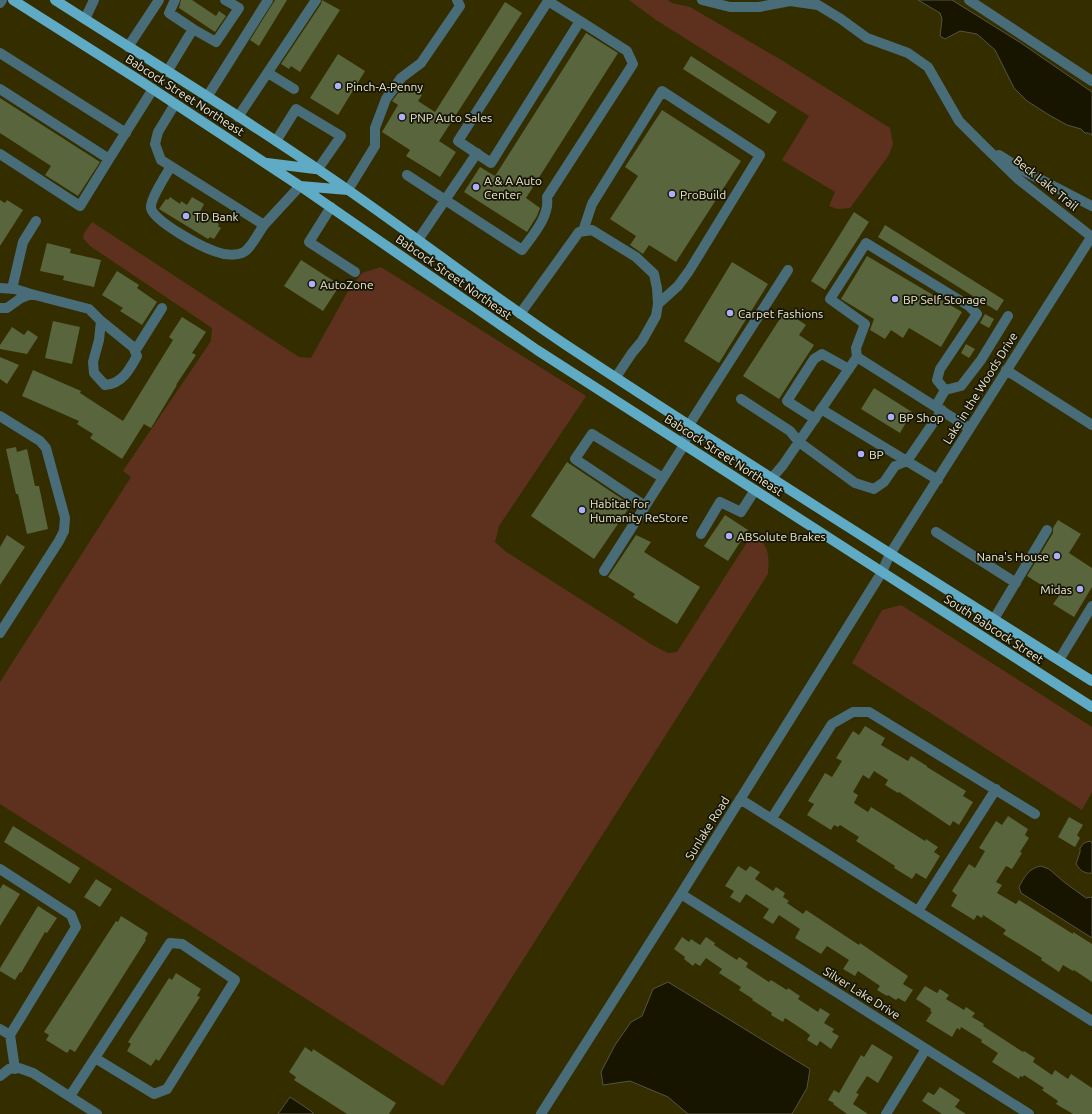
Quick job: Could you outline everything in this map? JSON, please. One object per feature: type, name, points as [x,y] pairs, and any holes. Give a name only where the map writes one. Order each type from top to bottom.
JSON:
[{"type":"main road","name":"Babcock Street Northeast","points":[[13,0],[266,163],[536,350],[882,572]]},
{"type":"main road","name":"Babcock Street Northeast","points":[[55,0],[276,141],[348,190],[520,314],[890,554]]},
{"type":"main road","points":[[266,163],[318,169]]},
{"type":"main road","points":[[300,186],[348,190]]},
{"type":"main road","name":"South Babcock Street","points":[[890,554],[1092,681]]},
{"type":"main road","name":"South Babcock Street","points":[[882,572],[1092,707]]},
{"type":"street","points":[[85,19],[94,0]]},
{"type":"street","points":[[128,47],[159,0]]},
{"type":"street","points":[[174,0],[169,13],[216,42],[238,8],[225,0]]},
{"type":"street","points":[[207,97],[268,0]]},
{"type":"street","points":[[238,117],[316,0]]},
{"type":"street","points":[[348,190],[375,146],[375,128],[386,99],[401,78],[421,63],[425,58],[460,6],[457,0]]},
{"type":"street","name":"Beck Lake Trail","points":[[702,0],[730,8],[759,7],[790,1],[818,5],[841,19],[866,38],[908,53],[928,67],[959,121],[985,147],[1018,179],[1092,236]]},
{"type":"street","points":[[969,0],[1092,81]]},
{"type":"street","points":[[407,175],[522,250],[538,228],[548,205],[547,197],[632,64],[627,51],[580,21],[548,1],[458,141],[491,163],[580,21]]},
{"type":"street","points":[[167,72],[193,29]]},
{"type":"street","points":[[0,53],[126,133]]},
{"type":"street","points":[[268,73],[294,89]]},
{"type":"street","points":[[0,89],[109,159]]},
{"type":"street","points":[[0,154],[80,206],[153,89]]},
{"type":"street","points":[[584,231],[592,204],[662,91],[760,155],[689,271],[678,286],[658,304]]},
{"type":"street","points":[[175,104],[158,132],[155,144],[161,160],[264,225]]},
{"type":"street","points":[[276,141],[296,109],[341,136],[318,169]]},
{"type":"street","name":"Beck Lake Trail","points":[[985,147],[1026,172],[1092,206]]},
{"type":"street","points":[[418,240],[477,153]]},
{"type":"street","points":[[171,166],[153,200],[151,207],[154,215],[175,230],[217,252],[238,254],[244,252],[264,225],[300,186]]},
{"type":"street","points":[[330,207],[309,242],[354,272]]},
{"type":"street","points":[[12,289],[23,242],[36,221]]},
{"type":"street","points":[[520,314],[579,232],[592,230],[636,257],[654,274],[658,304],[656,316],[649,329],[616,377]]},
{"type":"street","name":"Lake in the Woods Drive","points":[[890,554],[1092,236]]},
{"type":"street","points":[[772,478],[783,465],[857,357],[856,348],[865,324],[830,299],[866,243],[969,306],[977,314],[940,369],[937,380],[944,390]]},
{"type":"street","points":[[604,571],[684,445],[689,424],[788,270]]},
{"type":"street","points":[[0,288],[12,289],[89,309],[101,321],[133,347],[137,356],[121,379],[112,385],[105,385],[94,373],[93,362],[99,340],[101,321]]},
{"type":"street","points":[[0,308],[7,308],[21,298],[31,294]]},
{"type":"street","points":[[135,351],[162,308]]},
{"type":"street","points":[[944,390],[961,386],[981,360],[1008,316]]},
{"type":"street","points":[[815,419],[787,401],[814,359],[822,354],[848,369]]},
{"type":"street","points":[[857,357],[970,428]]},
{"type":"street","points":[[1006,370],[1092,425]]},
{"type":"street","points":[[741,399],[790,431],[799,442],[855,483],[874,489],[884,482],[895,466],[907,461],[939,408],[944,390]]},
{"type":"street","points":[[821,409],[938,480]]},
{"type":"street","points":[[0,416],[40,441],[46,448],[65,518],[64,531],[60,541],[0,633]]},
{"type":"street","points":[[645,506],[575,459],[592,434],[663,478]]},
{"type":"street","points":[[701,534],[720,502],[741,512],[755,490]]},
{"type":"street","points":[[994,619],[1047,530]]},
{"type":"street","points":[[936,532],[1016,582]]},
{"type":"street","name":"Sunlake Road","points":[[541,1114],[681,894],[882,572],[890,554]]},
{"type":"street","points":[[1059,660],[1092,606]]},
{"type":"street","points":[[772,818],[832,724],[853,712],[869,712],[1035,814]]},
{"type":"street","points":[[918,911],[996,789]]},
{"type":"street","points":[[740,799],[1092,1021]]},
{"type":"street","points":[[0,869],[71,915],[76,927],[10,1035],[15,1069]]},
{"type":"street","name":"Silver Lake Drive","points":[[681,894],[1029,1114]]},
{"type":"street","points":[[70,1096],[94,1058],[170,943],[182,944],[235,980],[167,1089],[154,1094],[94,1058]]},
{"type":"street","points":[[0,1029],[10,1035]]},
{"type":"street","points":[[886,1114],[926,1049]]},
{"type":"street","points":[[0,1076],[9,1069],[19,1068],[33,1073],[97,1114]]},
{"type":"shaded area","points":[[629,0],[668,0],[672,3],[690,7],[783,61],[890,128],[893,144],[889,155],[850,208],[837,209],[829,206],[835,192],[782,160],[809,116],[656,20]]},
{"type":"shaded area","points":[[918,0],[952,0],[1021,43],[1092,92],[1092,135],[1085,133],[1081,129],[1067,125],[1027,101],[1014,88],[995,50],[977,34],[960,31],[945,39],[940,36],[942,19],[940,13]]},
{"type":"shaded area","points":[[92,222],[299,357],[311,358],[347,293],[362,273],[381,267],[586,396],[499,526],[495,542],[505,551],[654,646],[668,653],[677,652],[751,536],[755,535],[760,539],[768,552],[768,574],[443,1086],[0,804],[0,682],[131,477],[123,471],[211,341],[212,328],[90,246],[83,238],[84,233]]},
{"type":"shaded area","points":[[901,605],[1092,727],[1092,792],[1082,810],[852,663],[882,610]]},
{"type":"shaded area","points":[[1090,841],[1092,843],[1092,873],[1087,873],[1082,871],[1076,864],[1080,848],[1084,843]]},
{"type":"shaded area","points":[[1041,866],[1049,869],[1086,898],[1092,897],[1092,938],[1021,893],[1019,887],[1025,876],[1033,869]]},
{"type":"shaded area","points":[[668,982],[810,1069],[807,1088],[792,1114],[688,1114],[668,1097],[630,1081],[603,1085],[601,1072],[615,1045],[631,1022],[642,1016],[653,989]]},
{"type":"shaded area","points":[[290,1097],[311,1111],[314,1114],[278,1114]]},
{"type":"building","points":[[181,0],[192,0],[216,16],[219,11],[226,16],[215,32],[179,8]]},
{"type":"building","points":[[275,0],[287,0],[259,46],[250,40]]},
{"type":"building","points":[[322,0],[340,10],[300,72],[291,66],[289,69],[281,64],[321,4]]},
{"type":"building","points":[[505,2],[522,13],[439,141],[456,152],[440,177],[406,156],[410,150],[382,132],[398,105],[392,101],[405,84],[422,95],[418,101],[435,112]]},
{"type":"building","points":[[586,33],[618,53],[526,198],[540,208],[527,232],[464,192],[480,167],[495,176]]},
{"type":"building","points":[[338,54],[365,71],[338,115],[310,98]]},
{"type":"building","points":[[691,56],[777,112],[769,124],[683,69]]},
{"type":"building","points":[[0,98],[100,162],[78,196],[45,175],[51,166],[0,133]]},
{"type":"building","points":[[662,110],[741,161],[676,262],[649,245],[643,254],[630,245],[636,236],[610,219],[638,176],[625,167]]},
{"type":"building","points":[[170,197],[180,204],[181,201],[187,205],[192,197],[204,204],[200,212],[219,224],[218,226],[221,228],[214,239],[210,237],[208,239],[159,209],[166,199],[168,200]]},
{"type":"building","points":[[0,200],[5,203],[7,200],[23,210],[0,246]]},
{"type":"building","points":[[854,212],[869,222],[825,290],[811,281]]},
{"type":"building","points":[[885,225],[1004,300],[997,311],[878,237]]},
{"type":"building","points":[[47,243],[71,249],[70,253],[101,260],[94,287],[63,280],[64,276],[40,271]]},
{"type":"building","points":[[867,256],[962,312],[941,347],[909,328],[903,338],[891,330],[885,339],[870,330],[874,319],[841,299]]},
{"type":"building","points":[[301,260],[340,285],[323,311],[284,286]]},
{"type":"building","points":[[732,262],[768,284],[719,363],[684,341]]},
{"type":"building","points":[[117,271],[139,285],[137,288],[157,302],[142,325],[120,311],[123,308],[102,295]]},
{"type":"building","points":[[785,311],[806,325],[799,335],[814,345],[779,399],[743,376]]},
{"type":"building","points":[[985,314],[994,319],[989,328],[980,323]]},
{"type":"building","points":[[182,317],[206,332],[192,353],[196,355],[176,385],[151,428],[144,424],[122,459],[90,438],[93,434],[77,424],[79,421],[22,396],[33,370],[81,391],[80,393],[123,421],[173,340],[169,337]]},
{"type":"building","points":[[53,321],[80,327],[72,364],[45,358]]},
{"type":"building","points":[[12,327],[24,335],[28,330],[38,337],[27,354],[0,349],[0,345]]},
{"type":"building","points":[[966,344],[975,349],[969,358],[961,353]]},
{"type":"building","points":[[0,357],[19,365],[7,384],[0,379]]},
{"type":"building","points":[[874,388],[912,412],[900,433],[861,409]]},
{"type":"building","points":[[16,447],[17,452],[27,449],[35,486],[39,486],[48,529],[27,534],[6,449]]},
{"type":"building","points":[[567,462],[631,505],[594,559],[531,516]]},
{"type":"building","points":[[725,515],[748,530],[728,561],[704,546]]},
{"type":"building","points":[[1058,520],[1081,534],[1069,553],[1092,568],[1092,587],[1074,617],[1053,604],[1059,596],[1027,576],[1053,533],[1053,528]]},
{"type":"building","points":[[7,535],[25,547],[0,585],[0,547]]},
{"type":"building","points":[[636,535],[651,542],[644,552],[700,587],[677,624],[633,597],[635,594],[608,577]]},
{"type":"building","points":[[865,726],[885,738],[881,745],[908,761],[911,756],[966,791],[963,796],[973,802],[959,825],[953,821],[950,826],[899,792],[898,793],[885,785],[888,780],[874,771],[869,779],[863,775],[853,792],[858,795],[854,803],[868,812],[871,807],[925,841],[926,839],[938,847],[934,852],[940,856],[926,879],[916,873],[912,879],[894,868],[895,866],[856,841],[859,837],[840,825],[838,827],[834,825],[831,830],[807,815],[814,804],[808,801],[825,773],[832,777],[842,761],[836,758],[853,731],[859,735]]},
{"type":"building","points":[[1008,816],[1028,829],[1025,835],[1029,838],[1012,869],[1006,866],[996,882],[1002,885],[997,893],[1016,904],[1019,900],[1073,934],[1073,932],[1092,944],[1092,982],[1074,970],[1073,971],[1063,965],[1059,972],[1041,960],[1042,958],[1003,934],[1006,930],[983,915],[982,918],[977,915],[974,920],[951,906],[957,895],[952,891],[969,864],[975,868],[985,851],[979,848],[996,821],[1002,825]]},
{"type":"building","points":[[1069,817],[1083,825],[1077,835],[1080,838],[1075,847],[1058,837]]},
{"type":"building","points":[[13,826],[80,868],[70,884],[4,842]]},
{"type":"building","points":[[738,866],[746,871],[750,866],[760,872],[755,879],[773,891],[776,887],[785,893],[783,897],[789,901],[787,903],[803,914],[806,910],[859,945],[860,943],[908,976],[903,984],[913,990],[905,1002],[898,998],[896,1000],[877,990],[880,986],[858,971],[855,976],[843,969],[849,960],[827,946],[821,954],[795,938],[800,929],[779,915],[773,924],[763,918],[769,909],[746,894],[740,903],[730,897],[734,891],[725,886]]},
{"type":"building","points":[[96,879],[112,889],[100,907],[84,897]]},
{"type":"building","points":[[3,884],[20,894],[0,926],[0,889]]},
{"type":"building","points":[[38,906],[57,918],[47,933],[45,932],[21,973],[20,972],[15,980],[0,971],[0,968]]},
{"type":"building","points":[[121,916],[148,933],[145,939],[146,940],[75,1052],[70,1049],[67,1053],[46,1040],[49,1035],[44,1032],[116,921],[118,922]]},
{"type":"building","points":[[682,937],[689,942],[691,939],[700,945],[706,937],[715,943],[714,945],[737,960],[739,957],[748,963],[746,967],[769,982],[771,980],[787,990],[788,988],[800,996],[798,999],[818,1012],[820,1008],[830,1014],[824,1023],[834,1029],[832,1032],[839,1036],[831,1049],[820,1041],[817,1046],[807,1040],[810,1035],[785,1018],[783,1022],[771,1015],[772,1013],[739,990],[741,987],[719,973],[722,969],[706,958],[700,966],[695,963],[693,966],[684,959],[685,957],[674,949]]},
{"type":"building","points":[[176,973],[201,989],[197,996],[200,997],[159,1061],[156,1059],[151,1066],[127,1051],[131,1044],[128,1042],[169,978],[172,980]]},
{"type":"building","points":[[925,986],[937,993],[940,989],[949,995],[946,999],[964,1010],[966,1007],[975,1013],[972,1017],[984,1024],[983,1026],[1035,1058],[1033,1062],[1052,1075],[1055,1070],[1068,1079],[1071,1074],[1092,1088],[1092,1114],[1073,1114],[1056,1104],[1058,1101],[1042,1090],[1044,1088],[1024,1075],[1023,1077],[1020,1076],[1019,1079],[992,1062],[998,1053],[981,1042],[982,1040],[961,1027],[960,1030],[957,1028],[952,1037],[926,1021],[932,1012],[930,1011],[931,1009],[916,999]]},
{"type":"building","points":[[872,1044],[893,1057],[878,1083],[867,1076],[856,1093],[859,1094],[853,1104],[868,1114],[847,1114],[828,1100],[834,1090],[839,1093],[861,1055],[864,1057]]},
{"type":"building","points":[[305,1047],[312,1052],[313,1049],[396,1103],[389,1114],[347,1114],[294,1080],[296,1077],[289,1072]]},
{"type":"building","points":[[940,1087],[960,1100],[955,1107],[966,1114],[942,1114],[922,1101],[928,1092],[934,1095]]},
{"type":"place","name":"Pinch-A-Penny","points":[[338,86]]},
{"type":"place","name":"PNP Auto Sales","points":[[402,117]]},
{"type":"place","name":"A & A Auto Center","points":[[476,187]]},
{"type":"place","name":"ProBuild","points":[[672,194]]},
{"type":"place","name":"TD Bank","points":[[186,216]]},
{"type":"place","name":"AutoZone","points":[[312,284]]},
{"type":"place","name":"BP Self Storage","points":[[895,299]]},
{"type":"place","name":"Carpet Fashions","points":[[730,313]]},
{"type":"place","name":"BP Shop","points":[[891,417]]},
{"type":"place","name":"BP","points":[[861,454]]},
{"type":"place","name":"Habitat for Humanity ReStore","points":[[582,510]]},
{"type":"place","name":"ABSolute Brakes","points":[[729,536]]},
{"type":"place","name":"Nana's House","points":[[1057,556]]},
{"type":"place","name":"Midas","points":[[1080,589]]}]
